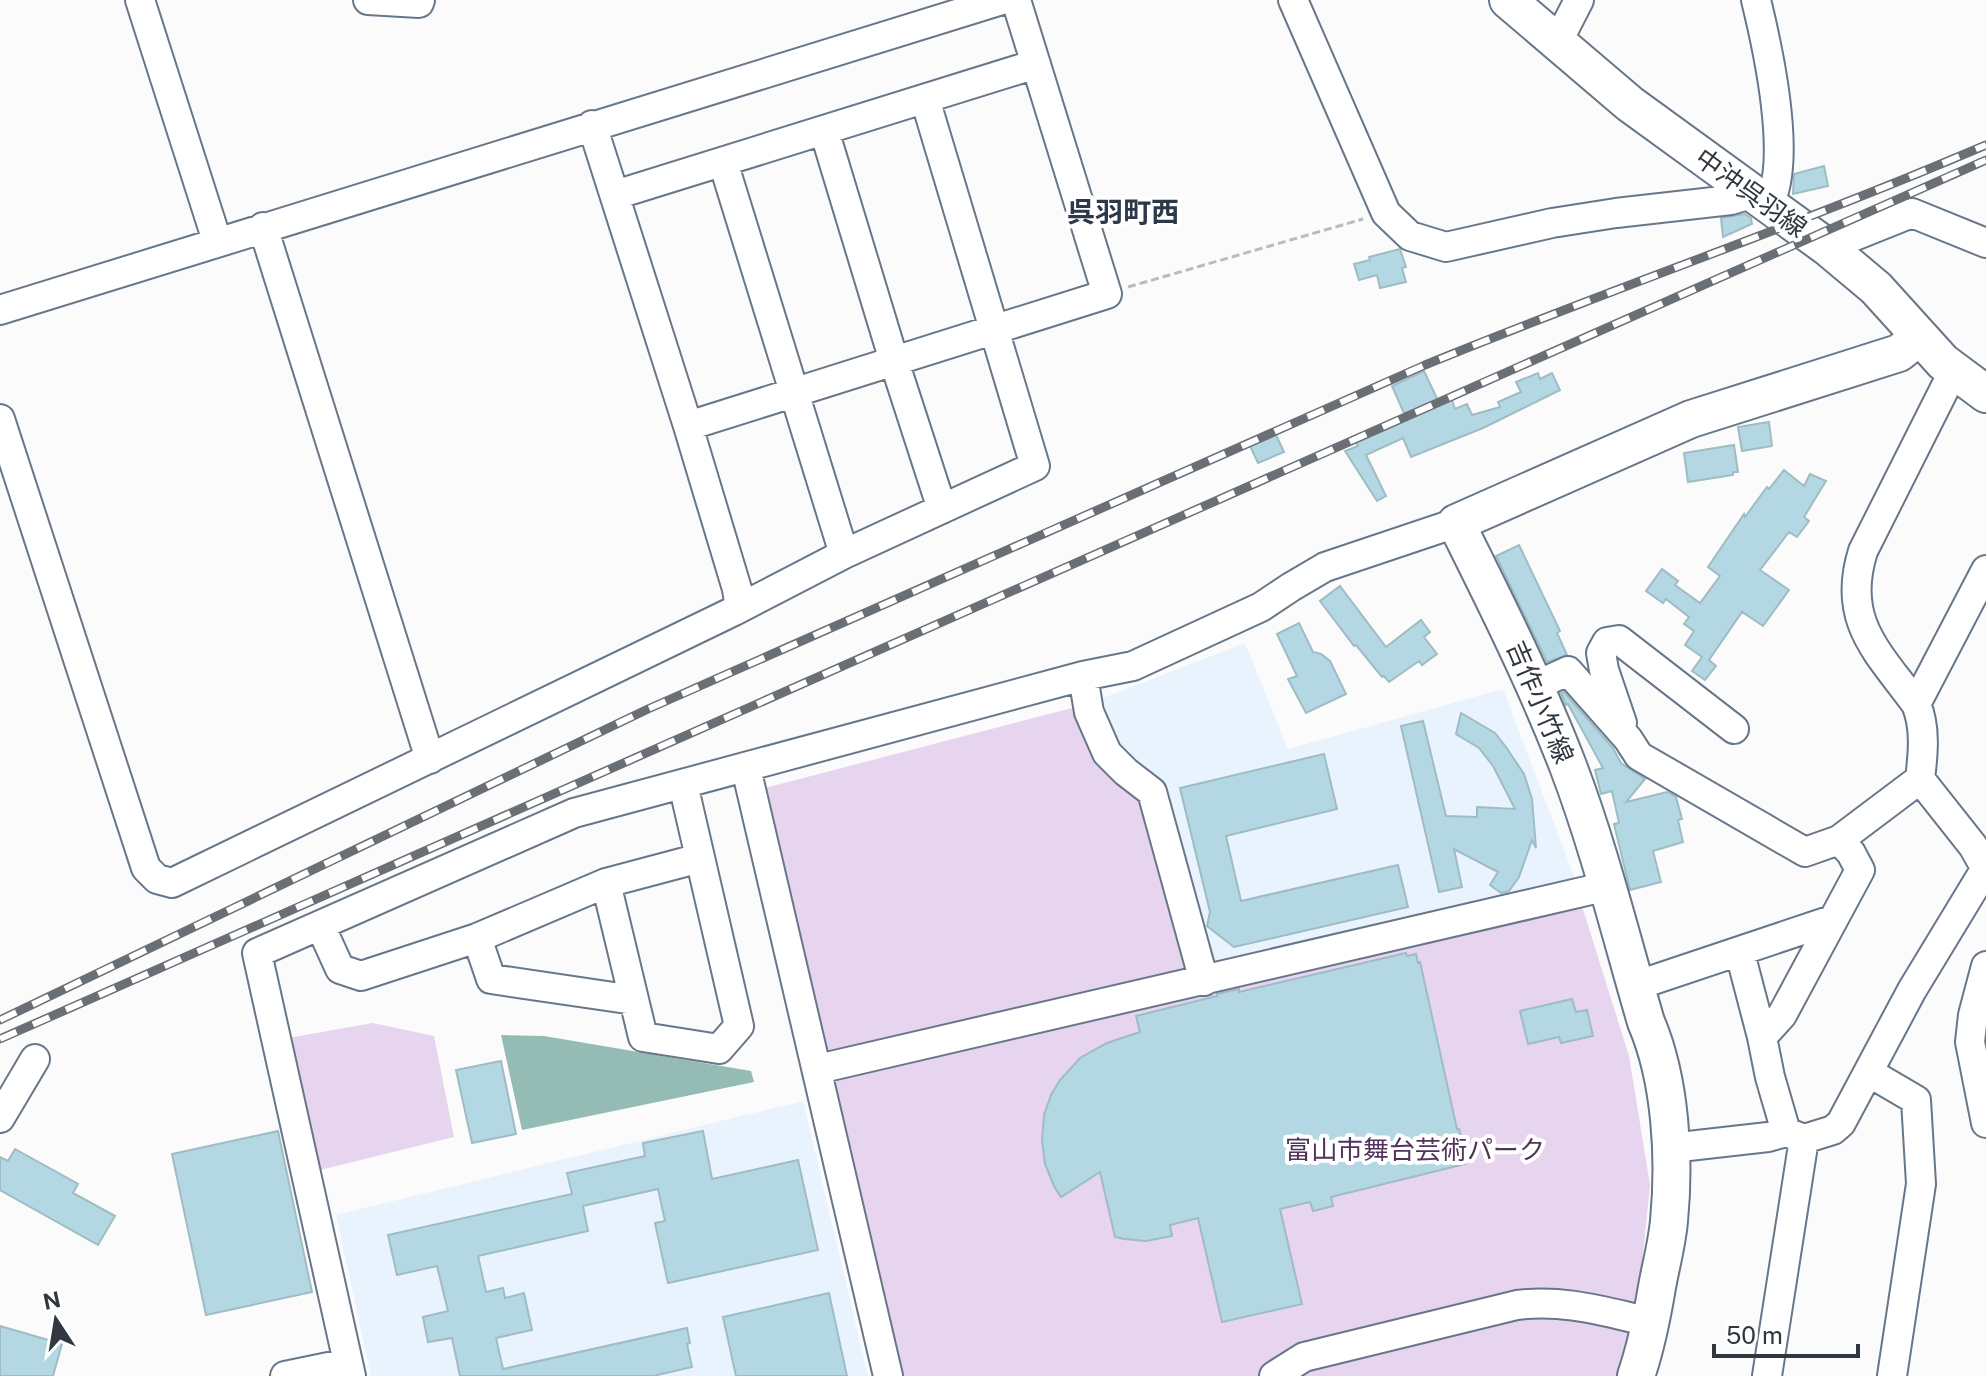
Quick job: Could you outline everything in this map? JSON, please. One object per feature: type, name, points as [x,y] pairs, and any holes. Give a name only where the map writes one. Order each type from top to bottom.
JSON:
[{"type":"main road","name":"中沖呉羽線","points":[[1508,0],[1630,104],[1827,247],[1876,288],[1953,372],[1986,394]]},
{"type":"main road","points":[[1456,523],[1691,419],[1899,353],[1919,337]]},
{"type":"main road","name":"吉作小竹線","points":[[1456,523],[1535,686],[1568,765],[1654,1041],[1671,1148],[1669,1223],[1651,1322],[1636,1376]]},
{"type":"street","points":[[140,0],[217,241]]},
{"type":"street","points":[[368,0],[419,3],[420,0]]},
{"type":"street","points":[[0,310],[1002,0]]},
{"type":"street","points":[[688,426],[1107,294],[1016,0]]},
{"type":"street","points":[[1293,0],[1386,213],[1410,236],[1446,247],[1552,223],[1731,200],[1760,200],[1776,192],[1779,117],[1756,0]]},
{"type":"street","points":[[1557,43],[1579,0]]},
{"type":"street","points":[[615,195],[1036,64]]},
{"type":"street","points":[[0,419],[146,868],[157,879],[172,883],[734,611],[844,554],[1035,466],[925,99]]},
{"type":"street","points":[[592,125],[737,589],[739,602],[734,611]]},
{"type":"street","points":[[824,130],[942,509]]},
{"type":"street","points":[[723,162],[844,554]]},
{"type":"street","points":[[1827,247],[1912,213],[1986,243]]},
{"type":"street","points":[[263,227],[430,759]]},
{"type":"street","points":[[1535,686],[1568,671],[1628,739],[1639,756],[1647,761],[1805,852],[1839,840],[1920,779],[1923,757],[1921,716],[1916,704],[1861,626],[1858,611],[1859,566],[1883,509],[1953,372]]},
{"type":"street","points":[[285,1376],[350,1369],[257,953],[574,813],[1083,676],[1133,666],[1261,607],[1325,567],[1456,523]]},
{"type":"street","points":[[1916,704],[1986,570]]},
{"type":"street","points":[[1628,739],[1601,653],[1607,642],[1619,640],[1734,729]]},
{"type":"street","points":[[1083,676],[1089,712],[1107,753],[1152,792],[1204,981]]},
{"type":"street","points":[[746,768],[888,1376]]},
{"type":"street","points":[[1671,1148],[1833,1130],[1841,1123],[1912,990],[1986,868],[1973,846],[1920,779]]},
{"type":"street","points":[[606,883],[643,1037],[719,1049],[739,1026],[683,784]]},
{"type":"street","points":[[1762,1037],[1782,1015],[1860,870],[1839,840]]},
{"type":"street","points":[[320,925],[340,969],[361,976],[477,938],[606,883],[700,858]]},
{"type":"street","points":[[818,1069],[1608,886]]},
{"type":"street","points":[[1635,986],[1832,920]]},
{"type":"street","points":[[477,938],[491,979],[634,1000]]},
{"type":"street","points":[[1740,953],[1770,1077],[1795,1135],[1767,1376]]},
{"type":"street","points":[[1986,966],[1973,1015],[1970,1042],[1986,1123]]},
{"type":"street","points":[[0,1118],[35,1059]]},
{"type":"street","points":[[1870,1073],[1916,1100],[1921,1184],[1892,1376]]},
{"type":"street","points":[[1274,1376],[1304,1357],[1517,1305],[1547,1302],[1579,1306],[1651,1322]]},
{"type":"path","points":[[1107,294],[1386,213]]},
{"type":"shaded area","points":[[1245,643],[1288,749],[1503,689],[1575,879],[1213,961],[1163,786],[1112,737],[1103,698]]},
{"type":"shaded area","points":[[501,1035],[544,1036],[751,1071],[754,1082],[522,1130]]},
{"type":"shaded area","points":[[803,1101],[868,1376],[371,1376],[336,1215]]},
{"type":"green space","name":"富山市舞台芸術パーク","points":[[1072,708],[1095,757],[1144,798],[1186,968],[1576,887],[1629,1056],[1650,1185],[1638,1304],[1618,1376],[903,1376],[761,789]]},
{"type":"green space","points":[[373,1023],[434,1036],[454,1137],[320,1170],[288,1038]]},
{"type":"building","points":[[1824,166],[1828,186],[1793,194],[1794,174]]},
{"type":"building","points":[[1745,214],[1751,218],[1752,224],[1723,237],[1721,218]]},
{"type":"building","points":[[1400,249],[1406,267],[1402,268],[1406,282],[1380,288],[1377,275],[1359,280],[1354,264]]},
{"type":"building","points":[[1424,371],[1440,405],[1452,400],[1455,409],[1467,404],[1472,415],[1500,407],[1498,402],[1521,392],[1516,382],[1538,373],[1540,379],[1552,373],[1560,390],[1483,428],[1411,457],[1403,438],[1366,455],[1386,496],[1377,501],[1345,451],[1358,446],[1356,442],[1407,420],[1392,386]]},
{"type":"building","points":[[1769,422],[1772,446],[1742,451],[1738,427]]},
{"type":"building","points":[[1276,435],[1284,452],[1258,463],[1250,446]]},
{"type":"building","points":[[1734,445],[1738,472],[1688,482],[1684,453]]},
{"type":"building","points":[[1784,470],[1804,486],[1810,474],[1826,481],[1804,517],[1809,521],[1797,537],[1789,532],[1760,570],[1789,590],[1763,626],[1742,612],[1709,660],[1716,666],[1705,680],[1692,671],[1702,657],[1685,645],[1694,631],[1684,624],[1689,617],[1666,599],[1663,603],[1646,591],[1662,569],[1678,581],[1675,585],[1700,603],[1720,576],[1708,567],[1744,514],[1745,517]]},
{"type":"building","points":[[1519,545],[1560,631],[1557,633],[1567,655],[1547,662],[1496,556]]},
{"type":"building","points":[[1340,586],[1386,647],[1421,620],[1430,632],[1424,637],[1437,654],[1422,665],[1419,661],[1389,682],[1354,646],[1320,601]]},
{"type":"building","points":[[1299,623],[1313,652],[1330,661],[1346,694],[1306,713],[1288,679],[1297,676],[1277,634]]},
{"type":"building","points":[[1564,692],[1613,748],[1621,763],[1645,779],[1626,802],[1667,792],[1676,797],[1682,819],[1678,820],[1683,842],[1653,851],[1661,882],[1630,890],[1614,824],[1619,823],[1612,791],[1601,794],[1595,770],[1603,768],[1566,705],[1561,693]]},
{"type":"building","points":[[1461,713],[1495,733],[1524,774],[1532,799],[1536,848],[1532,840],[1519,877],[1509,891],[1501,893],[1490,885],[1498,872],[1454,849],[1462,887],[1439,892],[1401,726],[1423,721],[1446,816],[1477,817],[1477,807],[1515,809],[1493,766],[1479,748],[1456,734]]},
{"type":"building","points":[[1324,754],[1337,809],[1226,836],[1241,901],[1398,865],[1408,907],[1234,947],[1207,926],[1210,912],[1180,788]]},
{"type":"building","points":[[1406,953],[1407,956],[1416,954],[1420,962],[1457,1129],[1466,1156],[1463,1157],[1465,1164],[1331,1197],[1333,1206],[1313,1211],[1310,1202],[1280,1209],[1302,1304],[1222,1322],[1198,1218],[1170,1225],[1172,1236],[1146,1241],[1124,1239],[1115,1237],[1100,1172],[1061,1197],[1045,1164],[1042,1140],[1044,1115],[1051,1095],[1080,1058],[1107,1043],[1140,1032],[1136,1016],[1217,994],[1239,989],[1239,992]]},
{"type":"building","points":[[1572,999],[1576,1012],[1587,1010],[1593,1036],[1561,1043],[1559,1037],[1528,1044],[1520,1011]]},
{"type":"building","points":[[501,1061],[516,1134],[472,1143],[456,1070]]},
{"type":"building","points":[[278,1131],[312,1292],[206,1315],[172,1154]]},
{"type":"building","points":[[703,1131],[712,1179],[798,1160],[818,1250],[668,1283],[655,1223],[665,1221],[658,1189],[583,1206],[588,1231],[478,1256],[486,1292],[503,1288],[505,1298],[524,1293],[532,1330],[496,1338],[503,1369],[687,1328],[692,1367],[653,1376],[460,1376],[452,1338],[428,1342],[423,1317],[448,1311],[437,1266],[397,1275],[388,1235],[572,1194],[567,1173],[645,1156],[643,1143]]},
{"type":"building","points":[[15,1149],[78,1184],[73,1193],[115,1216],[98,1245],[0,1190],[0,1157],[8,1161]]},
{"type":"building","points":[[829,1293],[847,1376],[736,1376],[723,1317]]},
{"type":"building","points":[[0,1326],[62,1344],[53,1376],[0,1376]]},
{"type":"railway","points":[[0,1020],[648,709],[1425,365],[1986,145]]},
{"type":"railway","points":[[0,1039],[1986,160]]},
{"type":"district","name":"呉羽町西","points":[[1123,212]]}]
